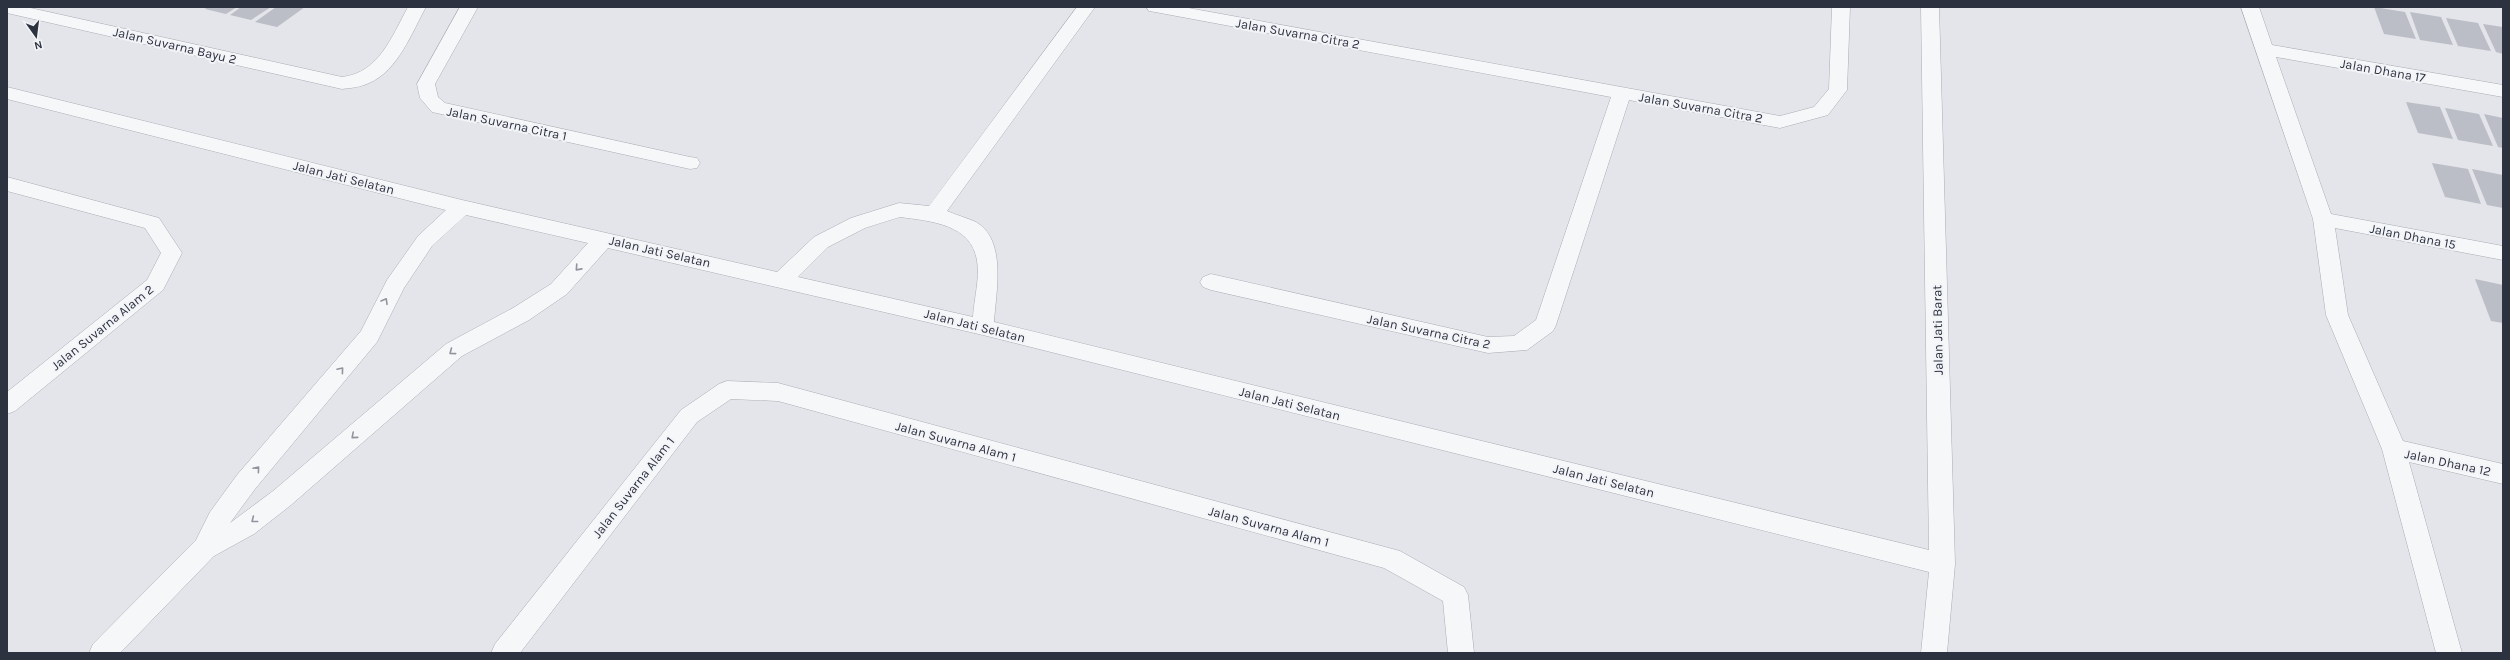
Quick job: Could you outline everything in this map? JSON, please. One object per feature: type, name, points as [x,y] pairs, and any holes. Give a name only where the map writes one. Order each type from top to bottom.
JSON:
[{"type":"street","name":"Jalan Suvarna Bayu 2","points":[[7,8],[342,83],[363,80],[377,69],[394,48],[417,7]]},
{"type":"street","name":"Jalan Suvarna Citra 1","points":[[469,7],[426,84],[426,93],[430,101],[439,108],[690,163]]},
{"type":"street","points":[[934,214],[1086,7]]},
{"type":"street","name":"Jalan Suvarna Citra 2","points":[[1155,7],[1189,10],[1780,122],[1821,111],[1838,90],[1841,7]]},
{"type":"street","name":"Jalan Jati Barat","points":[[1930,7],[1942,564],[1934,653]]},
{"type":"street","points":[[2250,7],[2263,49],[2323,218],[2338,315],[2394,449],[2448,653]]},
{"type":"street","name":"Jalan Dhana 17","points":[[2263,49],[2503,91]]},
{"type":"street","name":"Jalan Jati Selatan","points":[[7,93],[462,207],[783,279],[983,327],[1942,564]]},
{"type":"street","name":"Jalan Suvarna Citra 2","points":[[1211,282],[1488,345],[1519,344],[1545,325],[1622,93]]},
{"type":"street","name":"Jalan Suvarna Alam 2","points":[[7,184],[152,223],[172,253],[155,285],[7,404]]},
{"type":"street","points":[[205,548],[219,519],[246,482],[369,336],[395,285],[425,241],[462,207]]},
{"type":"street","points":[[783,279],[821,242],[858,223],[899,210],[934,214],[970,228],[984,245],[988,262],[983,327]]},
{"type":"street","name":"Jalan Dhana 15","points":[[2323,218],[2503,253]]},
{"type":"street","points":[[102,653],[205,548],[245,527],[282,498],[454,350],[522,314],[559,289],[604,239]]},
{"type":"street","name":"Jalan Suvarna Alam 1","points":[[504,653],[689,416],[727,390],[778,392],[1391,559],[1455,595],[1461,653]]},
{"type":"street","name":"Jalan Dhana 12","points":[[2394,449],[2503,474]]},
{"type":"building","points":[[207,7],[237,7],[226,14],[205,9]]},
{"type":"building","points":[[241,7],[271,7],[251,20],[230,15]]},
{"type":"building","points":[[276,7],[305,7],[277,27],[255,22]]},
{"type":"building","points":[[2374,7],[2405,12],[2416,39],[2384,34]]},
{"type":"building","points":[[2410,12],[2441,17],[2453,45],[2420,40]]},
{"type":"building","points":[[2446,18],[2478,23],[2491,51],[2458,46]]},
{"type":"building","points":[[2483,24],[2503,27],[2503,54],[2496,52]]},
{"type":"building","points":[[2406,102],[2440,107],[2453,139],[2418,133]]},
{"type":"building","points":[[2445,108],[2479,114],[2493,146],[2458,140]]},
{"type":"building","points":[[2484,114],[2503,118],[2503,148],[2498,147]]},
{"type":"building","points":[[2432,163],[2468,169],[2481,204],[2445,197]]},
{"type":"building","points":[[2472,169],[2503,175],[2503,208],[2487,205]]},
{"type":"building","points":[[2475,279],[2503,285],[2503,323],[2491,321]]}]
